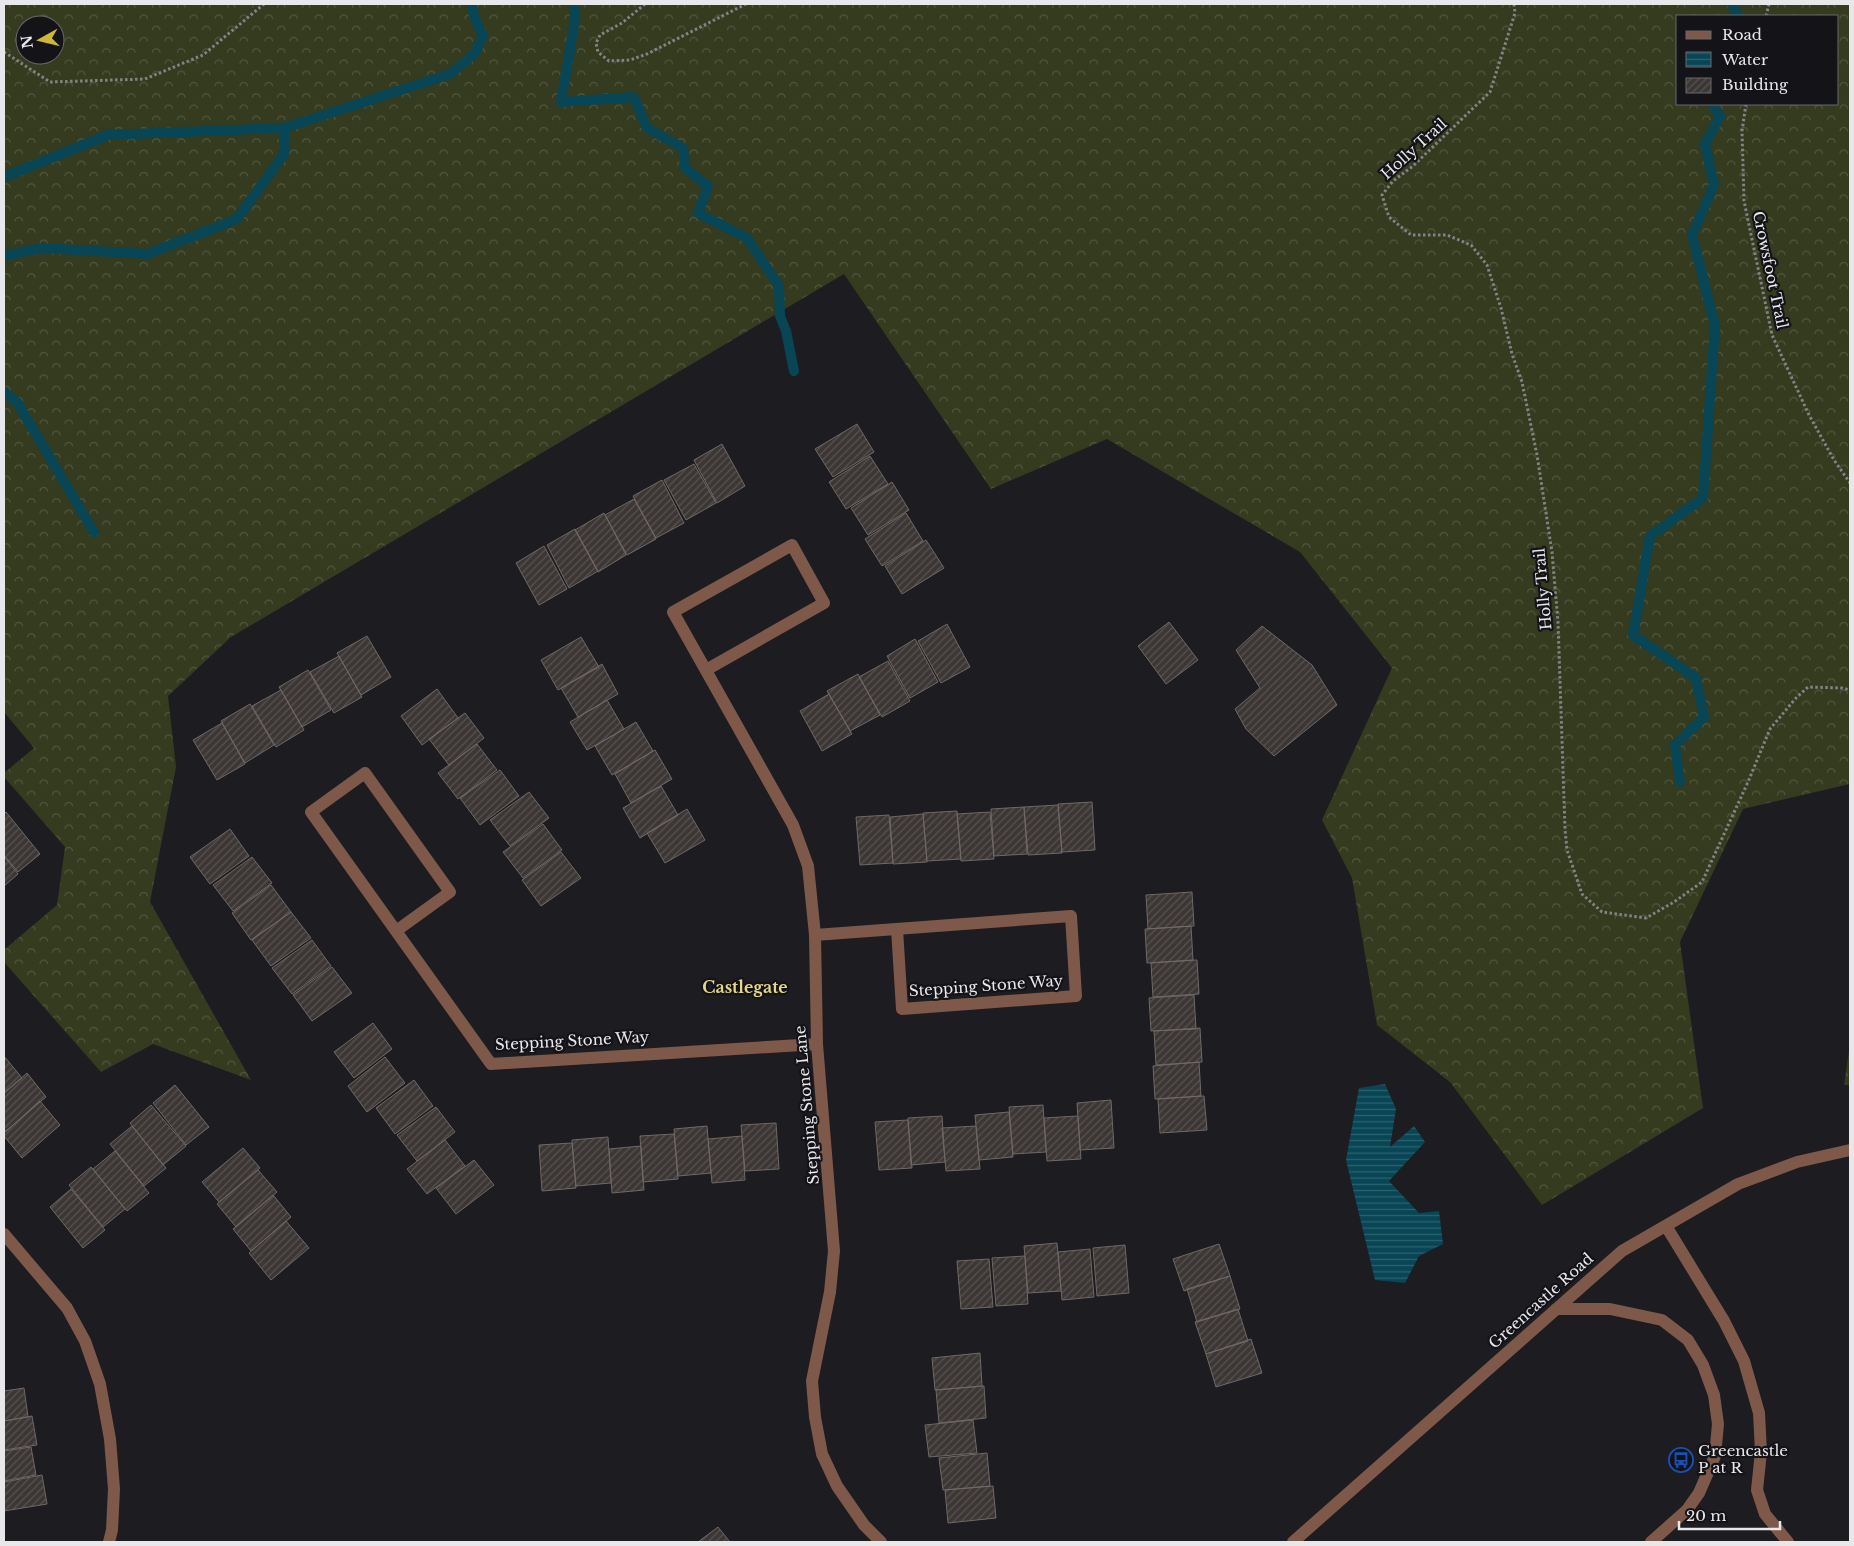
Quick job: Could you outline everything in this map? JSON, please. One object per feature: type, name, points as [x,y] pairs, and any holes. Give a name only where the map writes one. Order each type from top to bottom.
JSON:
[{"type":"street","name":"Stepping Stone Lane","points":[[706,670],[824,603],[792,545],[673,612],[793,825],[808,866],[815,935],[817,1044],[834,1251],[830,1292],[812,1381],[815,1417],[822,1454],[837,1486],[864,1525],[880,1542]]},
{"type":"street","name":"Stepping Stone Way","points":[[396,931],[450,892],[365,773],[311,812],[396,931],[491,1064],[817,1044]]},
{"type":"street","name":"Stepping Stone Way","points":[[815,935],[1070,916],[1076,996],[902,1009],[897,929]]},
{"type":"street","name":"Greencastle Road","points":[[1293,1542],[1622,1251],[1738,1184],[1797,1162],[1850,1150]]},
{"type":"street","points":[[1666,1226],[1724,1321],[1744,1361],[1759,1413],[1761,1452],[1757,1490],[1765,1514],[1788,1542]]},
{"type":"street","points":[[4,1234],[67,1308],[85,1341],[100,1384],[110,1439],[114,1489],[112,1530],[109,1542]]},
{"type":"street","points":[[1556,1309],[1610,1309],[1662,1320],[1688,1340],[1703,1365],[1714,1395],[1718,1424],[1716,1456],[1699,1493],[1687,1510],[1651,1542]]},
{"type":"path","points":[[4,52],[50,82],[145,79],[203,55],[264,4]]},
{"type":"path","points":[[645,4],[622,23],[600,36],[596,43],[598,52],[609,61],[630,60],[647,54],[746,4]]},
{"type":"path","name":"Holly Trail","points":[[1514,4],[1516,13],[1490,92],[1413,166],[1393,181],[1382,195],[1389,217],[1411,235],[1447,236],[1471,245],[1487,265],[1501,308],[1512,354],[1522,382],[1537,456],[1552,552],[1558,622],[1565,829],[1567,850],[1582,894],[1602,912],[1646,918],[1674,902],[1702,882],[1770,729],[1796,698],[1808,688],[1842,688],[1850,690]]},
{"type":"path","name":"Crowsfoot Trail","points":[[1746,105],[1742,131],[1744,201],[1772,335],[1808,415],[1834,460],[1850,483]]},
{"type":"green space","points":[[4,4],[1850,4],[1850,784],[1743,809],[1680,942],[1703,1108],[1542,1205],[1450,1082],[1377,1025],[1352,878],[1322,820],[1392,668],[1300,552],[1107,439],[991,489],[844,274],[231,637],[168,696],[176,767],[150,902],[251,1080],[153,1044],[101,1072],[4,962],[4,950],[57,905],[65,847],[4,777],[4,773],[34,748],[4,712]]},
{"type":"green space","points":[[1850,1044],[1850,1085],[1844,1085]]},
{"type":"water","points":[[1385,1084],[1396,1109],[1390,1147],[1414,1126],[1425,1142],[1389,1181],[1419,1213],[1439,1211],[1443,1244],[1419,1256],[1405,1283],[1375,1280],[1346,1160],[1359,1088]]},
{"type":"building","points":[[857,424],[874,452],[833,477],[815,449]]},
{"type":"building","points":[[722,444],[745,486],[717,503],[694,460]]},
{"type":"building","points":[[870,456],[888,484],[846,509],[829,482]]},
{"type":"building","points":[[694,464],[716,503],[686,520],[664,480]]},
{"type":"building","points":[[662,480],[684,523],[656,538],[633,496]]},
{"type":"building","points":[[892,482],[909,510],[868,535],[851,508]]},
{"type":"building","points":[[634,499],[656,539],[627,555],[605,515]]},
{"type":"building","points":[[604,513],[626,555],[598,572],[575,530]]},
{"type":"building","points":[[906,513],[923,541],[882,566],[865,539]]},
{"type":"building","points":[[575,529],[598,571],[569,588],[547,545]]},
{"type":"building","points":[[926,540],[944,568],[902,594],[885,566]]},
{"type":"building","points":[[544,546],[567,589],[539,605],[516,563]]},
{"type":"building","points":[[1169,622],[1198,660],[1166,684],[1138,646]]},
{"type":"building","points":[[947,624],[970,667],[941,683],[918,641]]},
{"type":"building","points":[[1262,626],[1312,665],[1337,705],[1274,756],[1246,729],[1235,709],[1260,688],[1236,650]]},
{"type":"building","points":[[367,636],[391,677],[361,695],[337,653]]},
{"type":"building","points":[[581,637],[599,667],[558,690],[541,660]]},
{"type":"building","points":[[915,639],[938,682],[910,698],[887,656]]},
{"type":"building","points":[[339,656],[362,697],[334,713],[310,672]]},
{"type":"building","points":[[888,661],[910,701],[882,717],[859,677]]},
{"type":"building","points":[[602,664],[618,694],[578,717],[561,688]]},
{"type":"building","points":[[308,670],[331,710],[302,727],[279,687]]},
{"type":"building","points":[[858,674],[880,715],[850,731],[827,691]]},
{"type":"building","points":[[437,689],[458,718],[422,745],[401,716]]},
{"type":"building","points":[[281,690],[304,730],[276,747],[252,706]]},
{"type":"building","points":[[829,694],[852,734],[822,751],[800,711]]},
{"type":"building","points":[[607,700],[624,729],[587,750],[570,722]]},
{"type":"building","points":[[250,704],[274,745],[245,763],[221,721]]},
{"type":"building","points":[[465,713],[484,738],[449,765],[429,739]]},
{"type":"building","points":[[636,722],[653,751],[612,775],[595,746]]},
{"type":"building","points":[[222,723],[245,764],[217,780],[193,740]]},
{"type":"building","points":[[477,744],[497,770],[458,799],[438,773]]},
{"type":"building","points":[[655,750],[672,779],[631,803],[615,774]]},
{"type":"building","points":[[500,770],[519,796],[480,825],[460,798]]},
{"type":"building","points":[[661,786],[678,815],[640,838],[623,808]]},
{"type":"building","points":[[529,792],[549,818],[510,846],[490,820]]},
{"type":"building","points":[[1092,802],[1095,850],[1062,852],[1058,804]]},
{"type":"building","points":[[1058,805],[1062,853],[1028,855],[1024,807]]},
{"type":"building","points":[[1024,807],[1027,854],[994,856],[991,809]]},
{"type":"building","points":[[687,809],[705,840],[665,863],[647,833]]},
{"type":"building","points":[[957,811],[961,859],[927,861],[923,813]]},
{"type":"building","points":[[6,812],[40,854],[18,872],[4,855],[4,814]]},
{"type":"building","points":[[990,812],[994,859],[961,861],[957,814]]},
{"type":"building","points":[[923,814],[927,862],[893,864],[890,817]]},
{"type":"building","points":[[889,815],[893,863],[860,865],[856,817]]},
{"type":"building","points":[[543,824],[562,850],[523,878],[503,852]]},
{"type":"building","points":[[230,829],[249,856],[210,884],[190,857]]},
{"type":"building","points":[[561,852],[581,878],[541,906],[522,880]]},
{"type":"building","points":[[4,856],[18,874],[4,886]]},
{"type":"building","points":[[252,857],[272,883],[233,911],[213,885]]},
{"type":"building","points":[[271,885],[291,912],[251,940],[232,913]]},
{"type":"building","points":[[1192,892],[1194,926],[1148,929],[1146,895]]},
{"type":"building","points":[[291,912],[311,938],[271,966],[252,940]]},
{"type":"building","points":[[1191,926],[1193,960],[1147,963],[1145,929]]},
{"type":"building","points":[[312,940],[331,966],[292,994],[272,968]]},
{"type":"building","points":[[1197,960],[1199,994],[1153,997],[1151,963]]},
{"type":"building","points":[[332,967],[352,993],[312,1021],[293,995]]},
{"type":"building","points":[[1194,995],[1196,1029],[1151,1031],[1149,998]]},
{"type":"building","points":[[373,1023],[392,1049],[354,1078],[334,1052]]},
{"type":"building","points":[[1200,1028],[1202,1062],[1156,1065],[1154,1031]]},
{"type":"building","points":[[4,1056],[22,1078],[4,1093]]},
{"type":"building","points":[[385,1057],[405,1083],[367,1112],[348,1086]]},
{"type":"building","points":[[1199,1062],[1201,1096],[1155,1099],[1153,1066]]},
{"type":"building","points":[[27,1073],[46,1097],[6,1131],[4,1129],[4,1093]]},
{"type":"building","points":[[414,1080],[433,1106],[395,1134],[376,1108]]},
{"type":"building","points":[[175,1085],[209,1127],[186,1145],[153,1103]]},
{"type":"building","points":[[1204,1096],[1207,1130],[1160,1133],[1158,1099]]},
{"type":"building","points":[[1111,1100],[1114,1148],[1080,1150],[1077,1103]]},
{"type":"building","points":[[40,1101],[60,1125],[22,1158],[4,1136],[4,1133]]},
{"type":"building","points":[[151,1105],[186,1146],[163,1165],[130,1123]]},
{"type":"building","points":[[1043,1105],[1046,1152],[1013,1154],[1009,1107]]},
{"type":"building","points":[[436,1107],[455,1132],[417,1161],[397,1135]]},
{"type":"building","points":[[1009,1112],[1013,1157],[979,1160],[975,1115]]},
{"type":"building","points":[[942,1116],[945,1162],[911,1165],[908,1118]]},
{"type":"building","points":[[1078,1116],[1081,1159],[1047,1161],[1044,1118]]},
{"type":"building","points":[[908,1120],[912,1168],[879,1170],[875,1122]]},
{"type":"building","points":[[776,1123],[779,1169],[745,1171],[741,1125]]},
{"type":"building","points":[[132,1126],[166,1168],[144,1186],[110,1144]]},
{"type":"building","points":[[707,1126],[711,1173],[678,1176],[674,1129]]},
{"type":"building","points":[[976,1126],[980,1169],[946,1171],[942,1128]]},
{"type":"building","points":[[674,1134],[678,1179],[643,1182],[640,1136]]},
{"type":"building","points":[[742,1136],[745,1180],[712,1183],[708,1139]]},
{"type":"building","points":[[608,1137],[611,1183],[576,1186],[572,1140]]},
{"type":"building","points":[[445,1140],[465,1166],[427,1194],[407,1169]]},
{"type":"building","points":[[572,1143],[576,1188],[542,1191],[539,1145]]},
{"type":"building","points":[[641,1146],[644,1190],[612,1193],[609,1149]]},
{"type":"building","points":[[243,1148],[260,1168],[219,1202],[202,1182]]},
{"type":"building","points":[[115,1151],[149,1193],[127,1211],[93,1169]]},
{"type":"building","points":[[474,1160],[494,1185],[456,1214],[436,1188]]},
{"type":"building","points":[[91,1167],[125,1209],[103,1227],[69,1185]]},
{"type":"building","points":[[258,1170],[277,1192],[236,1227],[217,1204]]},
{"type":"building","points":[[71,1189],[105,1230],[83,1248],[50,1207]]},
{"type":"building","points":[[273,1195],[291,1217],[251,1251],[233,1229]]},
{"type":"building","points":[[286,1221],[309,1248],[271,1280],[249,1253]]},
{"type":"building","points":[[1057,1243],[1061,1291],[1028,1293],[1024,1246]]},
{"type":"building","points":[[1219,1244],[1230,1276],[1184,1291],[1173,1259]]},
{"type":"building","points":[[1125,1245],[1129,1293],[1097,1296],[1093,1248]]},
{"type":"building","points":[[1090,1249],[1094,1297],[1062,1300],[1058,1252]]},
{"type":"building","points":[[1025,1256],[1028,1304],[996,1306],[992,1258]]},
{"type":"building","points":[[989,1259],[993,1307],[961,1309],[957,1261]]},
{"type":"building","points":[[1230,1276],[1240,1309],[1197,1322],[1187,1289]]},
{"type":"building","points":[[1238,1309],[1248,1341],[1206,1354],[1195,1322]]},
{"type":"building","points":[[1251,1339],[1262,1373],[1216,1387],[1206,1354]]},
{"type":"building","points":[[980,1353],[982,1386],[935,1390],[932,1358]]},
{"type":"building","points":[[984,1386],[986,1418],[939,1423],[936,1390]]},
{"type":"building","points":[[24,1388],[28,1417],[4,1421],[4,1391]]},
{"type":"building","points":[[32,1416],[37,1445],[4,1450],[4,1421]]},
{"type":"building","points":[[973,1420],[977,1453],[929,1457],[925,1425]]},
{"type":"building","points":[[31,1447],[36,1475],[4,1481],[4,1451]]},
{"type":"building","points":[[987,1453],[990,1486],[943,1490],[939,1458]]},
{"type":"building","points":[[42,1475],[47,1504],[4,1511],[4,1482]]},
{"type":"building","points":[[993,1486],[996,1518],[948,1523],[945,1490]]},
{"type":"building","points":[[718,1527],[730,1542],[698,1542]]},
{"type":"waterway","points":[[4,177],[108,135],[284,128],[450,74],[475,53],[483,36],[474,16],[472,4]]},
{"type":"waterway","points":[[574,4],[575,20],[561,102],[634,97],[647,128],[683,148],[685,168],[708,186],[698,213],[747,238],[779,286],[780,316],[786,331],[794,371]]},
{"type":"waterway","points":[[1732,4],[1738,15]]},
{"type":"waterway","points":[[1680,782],[1675,745],[1704,717],[1696,678],[1633,635],[1650,536],[1703,498],[1715,326],[1692,235],[1714,185],[1705,144],[1720,116],[1713,105]]},
{"type":"waterway","points":[[4,256],[42,248],[148,254],[237,219],[284,154],[284,128]]},
{"type":"waterway","points":[[4,392],[17,402],[94,532]]},
{"type":"place","name":"Greencastle P at R","points":[[1681,1460]]},
{"type":"district","name":"Castlegate","points":[[745,987]]}]
